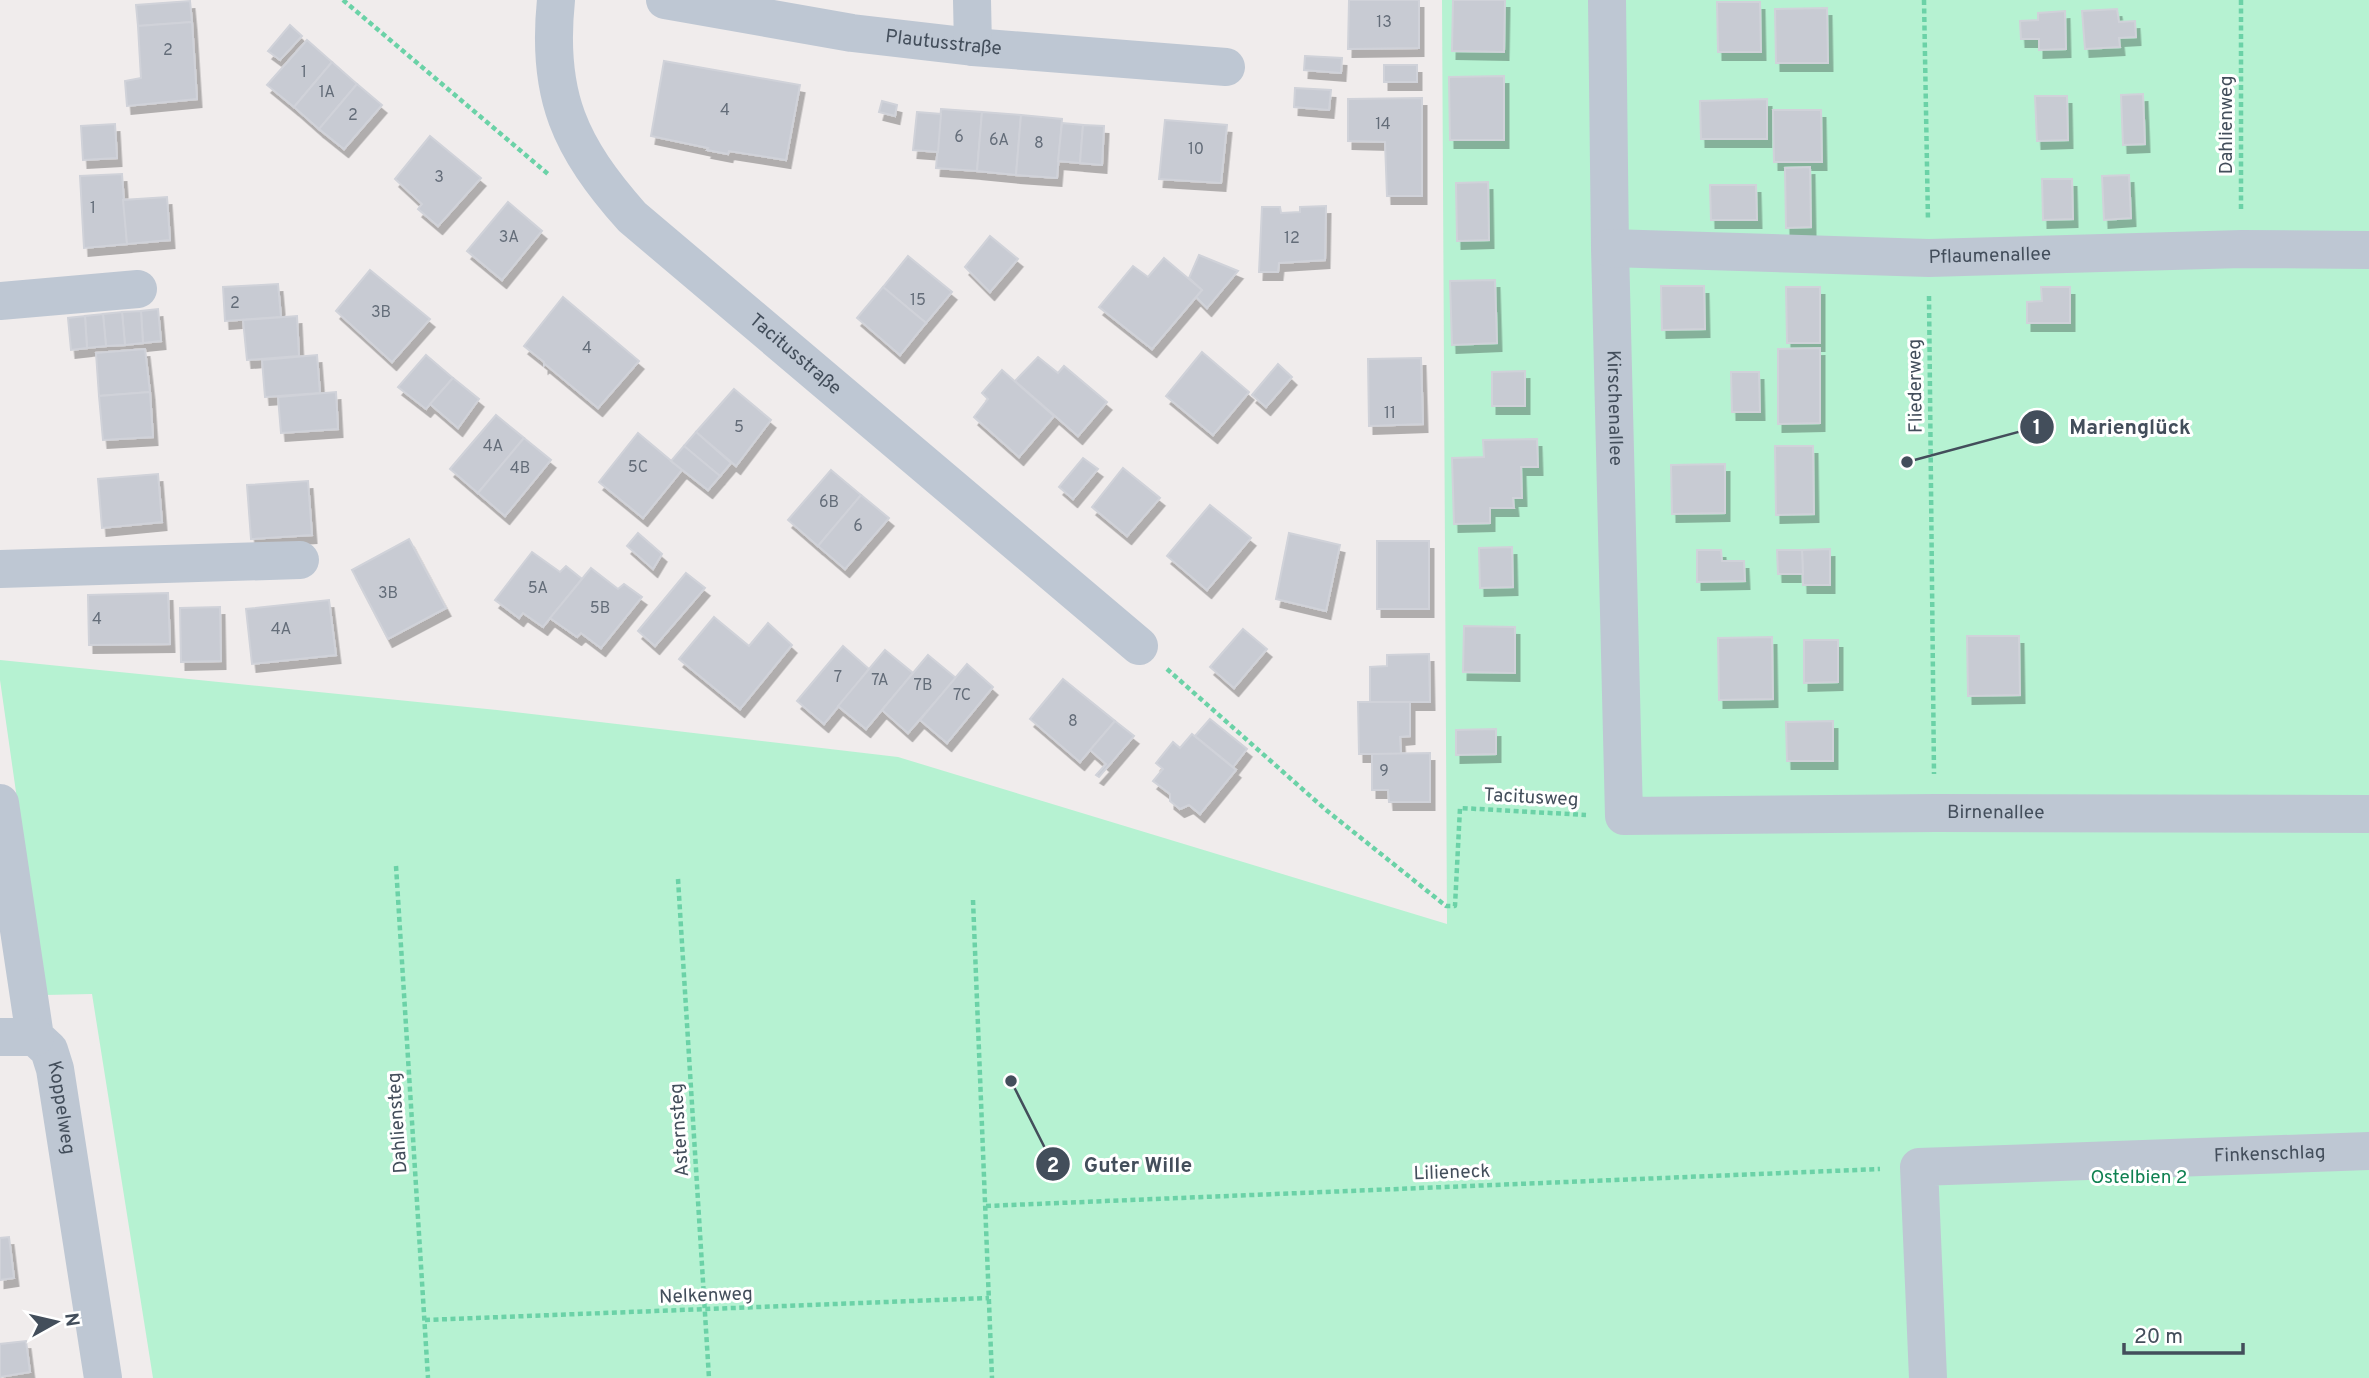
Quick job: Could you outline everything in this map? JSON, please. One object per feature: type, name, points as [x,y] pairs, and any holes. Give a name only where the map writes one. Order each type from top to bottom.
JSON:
[{"type":"street","name":"Tacitusstraße","points":[[556,0],[552,35],[554,69],[561,101],[574,137],[589,164],[632,218],[1139,646]]},
{"type":"street","name":"Plautusstraße","points":[[665,0],[852,33],[973,47],[1226,67]]},
{"type":"street","points":[[972,0],[973,47]]},
{"type":"street","name":"Kirschenallee","points":[[1607,0],[1610,248],[1624,817]]},
{"type":"street","name":"Pflaumenallee","points":[[1610,248],[1929,258],[2242,249],[2369,250]]},
{"type":"street","points":[[0,301],[138,289]]},
{"type":"street","points":[[0,569],[300,560]]},
{"type":"street","name":"Koppelweg","points":[[0,803],[17,1037],[49,1050],[55,1069],[103,1378]]},
{"type":"street","name":"Birnenallee","points":[[1624,817],[1935,813],[2369,814]]},
{"type":"street","name":"Finkenschlag","points":[[1919,1167],[2369,1151]]},
{"type":"street","points":[[1919,1167],[1928,1378]]},
{"type":"path","points":[[343,0],[552,177]]},
{"type":"path","name":"Fliederweg","points":[[1924,0],[1935,813]]},
{"type":"path","name":"Dahlienweg","points":[[2241,0],[2242,249]]},
{"type":"path","name":"Tacitusweg","points":[[1139,646],[1326,810],[1446,906],[1455,906],[1460,808],[1624,817]]},
{"type":"path","name":"Dahliensteg","points":[[396,866],[428,1378]]},
{"type":"path","name":"Asternsteg","points":[[678,879],[709,1378]]},
{"type":"path","points":[[973,900],[992,1378]]},
{"type":"path","name":"Lilieneck","points":[[986,1206],[1919,1167]]},
{"type":"path","name":"Nelkenweg","points":[[425,1320],[706,1311],[989,1297]]},
{"type":"green space","name":"Ostelbien 2","points":[[1442,0],[2369,0],[2369,1378],[153,1378],[92,994],[45,995],[0,680],[0,660],[497,710],[898,757],[1447,924]]},
{"type":"building","points":[[1349,0],[1419,0],[1419,48],[1348,49]]},
{"type":"building","points":[[1453,0],[1505,0],[1504,52],[1452,51]]},
{"type":"building","points":[[190,1],[192,22],[138,26],[136,5]]},
{"type":"building","points":[[1717,2],[1760,2],[1761,52],[1718,52]]},
{"type":"building","points":[[1827,8],[1828,63],[1776,63],[1775,9]]},
{"type":"building","points":[[2117,9],[2119,22],[2135,21],[2136,37],[2119,38],[2120,47],[2085,49],[2082,11]]},
{"type":"building","points":[[2065,11],[2066,49],[2039,50],[2039,39],[2021,39],[2020,21],[2038,20],[2038,13]]},
{"type":"building","points":[[192,22],[197,99],[127,106],[125,81],[141,78],[138,26]]},
{"type":"building","points":[[290,25],[302,36],[280,60],[268,51]]},
{"type":"building","points":[[307,40],[332,62],[294,107],[267,85]]},
{"type":"building","points":[[1305,56],[1342,58],[1341,73],[1304,70]]},
{"type":"building","points":[[664,61],[800,85],[786,160],[729,151],[728,154],[651,136]]},
{"type":"building","points":[[332,62],[357,84],[319,129],[294,107]]},
{"type":"building","points":[[1384,65],[1417,65],[1417,82],[1384,82]]},
{"type":"building","points":[[1504,76],[1504,140],[1450,140],[1449,77]]},
{"type":"building","points":[[357,84],[382,105],[344,149],[319,129]]},
{"type":"building","points":[[1295,88],[1331,90],[1329,110],[1294,107]]},
{"type":"building","points":[[2143,94],[2145,144],[2123,145],[2121,95]]},
{"type":"building","points":[[2035,96],[2067,96],[2068,140],[2037,141]]},
{"type":"building","points":[[1422,98],[1422,196],[1387,196],[1385,142],[1348,141],[1348,99]]},
{"type":"building","points":[[1767,99],[1767,139],[1701,139],[1700,101]]},
{"type":"building","points":[[882,101],[897,105],[895,116],[879,112]]},
{"type":"building","points":[[941,109],[982,112],[977,171],[936,168]]},
{"type":"building","points":[[1773,110],[1821,110],[1822,162],[1774,162]]},
{"type":"building","points":[[917,112],[941,114],[938,152],[913,150]]},
{"type":"building","points":[[982,112],[1021,115],[1016,175],[977,171]]},
{"type":"building","points":[[1021,115],[1062,119],[1057,178],[1016,175]]},
{"type":"building","points":[[1165,120],[1227,125],[1221,183],[1159,179]]},
{"type":"building","points":[[1062,123],[1083,125],[1080,163],[1058,161]]},
{"type":"building","points":[[115,124],[117,158],[83,160],[81,126]]},
{"type":"building","points":[[1083,125],[1104,126],[1102,165],[1080,163]]},
{"type":"building","points":[[430,136],[481,178],[438,226],[418,209],[422,204],[395,179]]},
{"type":"building","points":[[1810,167],[1811,227],[1786,228],[1785,168]]},
{"type":"building","points":[[122,174],[127,244],[84,248],[80,176]]},
{"type":"building","points":[[2129,175],[2131,218],[2104,220],[2102,176]]},
{"type":"building","points":[[2042,179],[2072,179],[2073,219],[2043,220]]},
{"type":"building","points":[[1488,182],[1489,240],[1457,241],[1456,183]]},
{"type":"building","points":[[1710,185],[1756,185],[1757,220],[1711,220]]},
{"type":"building","points":[[167,197],[170,240],[127,244],[123,200]]},
{"type":"building","points":[[508,202],[542,231],[502,280],[467,251]]},
{"type":"building","points":[[1326,206],[1325,260],[1279,263],[1278,272],[1259,272],[1262,207],[1280,207],[1281,213],[1300,212],[1300,207]]},
{"type":"building","points":[[990,236],[1018,259],[990,292],[965,267]]},
{"type":"building","points":[[1199,255],[1238,271],[1207,308],[1196,297],[1202,290],[1189,278]]},
{"type":"building","points":[[908,256],[952,292],[926,323],[883,287]]},
{"type":"building","points":[[1164,258],[1202,290],[1152,349],[1099,307],[1133,266],[1148,277]]},
{"type":"building","points":[[370,270],[430,319],[392,362],[336,311]]},
{"type":"building","points":[[1495,280],[1497,343],[1452,345],[1450,281]]},
{"type":"building","points":[[278,284],[281,317],[225,321],[223,287]]},
{"type":"building","points":[[1661,286],[1704,286],[1705,329],[1662,330]]},
{"type":"building","points":[[883,287],[926,323],[900,355],[857,318]]},
{"type":"building","points":[[1786,287],[1820,287],[1820,343],[1787,343]]},
{"type":"building","points":[[2041,287],[2070,287],[2070,323],[2027,323],[2027,302],[2042,301]]},
{"type":"building","points":[[563,297],[639,361],[598,408],[524,346]]},
{"type":"building","points":[[158,309],[161,341],[143,343],[141,311]]},
{"type":"building","points":[[141,311],[143,343],[125,345],[122,312]]},
{"type":"building","points":[[122,312],[125,345],[106,346],[103,314]]},
{"type":"building","points":[[103,314],[106,346],[87,348],[85,316]]},
{"type":"building","points":[[85,316],[87,348],[71,350],[68,318]]},
{"type":"building","points":[[297,316],[299,356],[247,360],[243,320]]},
{"type":"building","points":[[1820,348],[1820,423],[1778,424],[1778,349]]},
{"type":"building","points":[[145,349],[150,392],[99,396],[96,353]]},
{"type":"building","points":[[1202,352],[1249,392],[1213,435],[1166,396]]},
{"type":"building","points":[[317,355],[320,393],[265,397],[262,360]]},
{"type":"building","points":[[426,355],[453,378],[426,409],[398,387]]},
{"type":"building","points":[[1038,357],[1058,373],[1064,366],[1107,402],[1078,436],[1015,381]]},
{"type":"building","points":[[1421,358],[1423,424],[1369,426],[1368,359]]},
{"type":"building","points":[[1278,364],[1292,377],[1266,407],[1252,395]]},
{"type":"building","points":[[1002,370],[1054,416],[1019,457],[974,417],[988,399],[982,393]]},
{"type":"building","points":[[1525,371],[1525,406],[1492,406],[1492,372]]},
{"type":"building","points":[[1731,372],[1759,372],[1760,412],[1732,412]]},
{"type":"building","points":[[453,378],[479,399],[458,428],[430,404]]},
{"type":"building","points":[[734,389],[771,420],[736,466],[696,432]]},
{"type":"building","points":[[150,392],[153,437],[103,440],[99,396]]},
{"type":"building","points":[[336,392],[338,429],[281,433],[278,397]]},
{"type":"building","points":[[496,415],[524,438],[478,493],[450,469]]},
{"type":"building","points":[[696,432],[731,463],[720,476],[684,446]]},
{"type":"building","points":[[638,433],[682,470],[643,518],[599,482]]},
{"type":"building","points":[[524,438],[551,460],[505,516],[478,493]]},
{"type":"building","points":[[1537,439],[1538,467],[1521,467],[1522,498],[1513,498],[1514,508],[1490,508],[1490,523],[1454,524],[1452,458],[1484,457],[1483,440]]},
{"type":"building","points":[[684,446],[720,476],[708,490],[671,461]]},
{"type":"building","points":[[1775,446],[1813,446],[1814,514],[1776,515]]},
{"type":"building","points":[[1083,458],[1098,469],[1073,499],[1059,487]]},
{"type":"building","points":[[1725,464],[1725,513],[1672,514],[1671,465]]},
{"type":"building","points":[[1123,468],[1160,498],[1127,536],[1092,507]]},
{"type":"building","points":[[831,470],[861,495],[818,546],[788,520]]},
{"type":"building","points":[[158,474],[162,522],[102,528],[98,479]]},
{"type":"building","points":[[308,481],[312,535],[251,539],[247,485]]},
{"type":"building","points":[[861,495],[889,518],[845,569],[818,546]]},
{"type":"building","points":[[1210,505],[1251,538],[1207,590],[1167,556]]},
{"type":"building","points":[[638,533],[662,554],[653,569],[627,546]]},
{"type":"building","points":[[1289,533],[1340,545],[1326,611],[1276,599]]},
{"type":"building","points":[[409,539],[446,608],[388,639],[352,570]]},
{"type":"building","points":[[1377,541],[1429,541],[1429,609],[1377,609]]},
{"type":"building","points":[[1512,547],[1513,587],[1480,588],[1479,548]]},
{"type":"building","points":[[1830,549],[1830,585],[1803,585],[1802,550]]},
{"type":"building","points":[[1697,550],[1721,550],[1722,561],[1744,561],[1745,581],[1697,582]]},
{"type":"building","points":[[1777,550],[1802,550],[1803,574],[1778,574]]},
{"type":"building","points":[[532,552],[560,572],[566,566],[582,579],[543,627],[523,613],[519,618],[495,600]]},
{"type":"building","points":[[591,568],[618,589],[624,584],[642,597],[601,648],[581,633],[577,637],[550,618]]},
{"type":"building","points":[[686,573],[705,588],[655,646],[638,631]]},
{"type":"building","points":[[168,593],[170,644],[89,645],[88,595]]},
{"type":"building","points":[[329,600],[336,655],[252,664],[246,609]]},
{"type":"building","points":[[220,607],[221,661],[181,662],[180,608]]},
{"type":"building","points":[[714,617],[749,646],[768,623],[792,645],[740,709],[679,659]]},
{"type":"building","points":[[1464,626],[1515,627],[1515,673],[1463,672]]},
{"type":"building","points":[[1243,629],[1267,649],[1234,688],[1210,667]]},
{"type":"building","points":[[1967,636],[2019,636],[2020,695],[1968,696]]},
{"type":"building","points":[[1772,637],[1773,699],[1719,700],[1718,638]]},
{"type":"building","points":[[1804,640],[1838,640],[1838,682],[1804,683]]},
{"type":"building","points":[[843,646],[869,669],[824,724],[797,701]]},
{"type":"building","points":[[885,650],[913,673],[866,729],[838,706]]},
{"type":"building","points":[[1429,654],[1430,702],[1370,702],[1370,667],[1387,666],[1387,655]]},
{"type":"building","points":[[928,655],[956,678],[908,733],[882,710]]},
{"type":"building","points":[[967,664],[993,687],[947,743],[920,720]]},
{"type":"building","points":[[1063,679],[1115,721],[1080,762],[1030,719]]},
{"type":"building","points":[[1358,702],[1410,702],[1410,736],[1400,737],[1401,754],[1359,754]]},
{"type":"building","points":[[1210,719],[1247,749],[1233,767],[1195,736]]},
{"type":"building","points":[[1115,721],[1134,736],[1099,777],[1096,775],[1106,764],[1090,750]]},
{"type":"building","points":[[1833,721],[1833,761],[1787,761],[1786,722]]},
{"type":"building","points":[[1496,729],[1496,754],[1456,755],[1456,730]]},
{"type":"building","points":[[1192,734],[1236,770],[1200,814],[1189,805],[1180,809],[1170,801],[1170,794],[1153,781],[1163,769],[1156,763],[1173,742],[1180,748]]},
{"type":"building","points":[[1430,753],[1430,802],[1389,802],[1388,790],[1372,790],[1372,754]]},
{"type":"building","points":[[9,1237],[14,1278],[0,1280],[0,1238]]},
{"type":"building","points":[[26,1341],[30,1372],[0,1377],[0,1344]]},
{"type":"place","name":"Marienglück","points":[[1907,462]]},
{"type":"place","name":"Guter Wille","points":[[1011,1081]]}]
